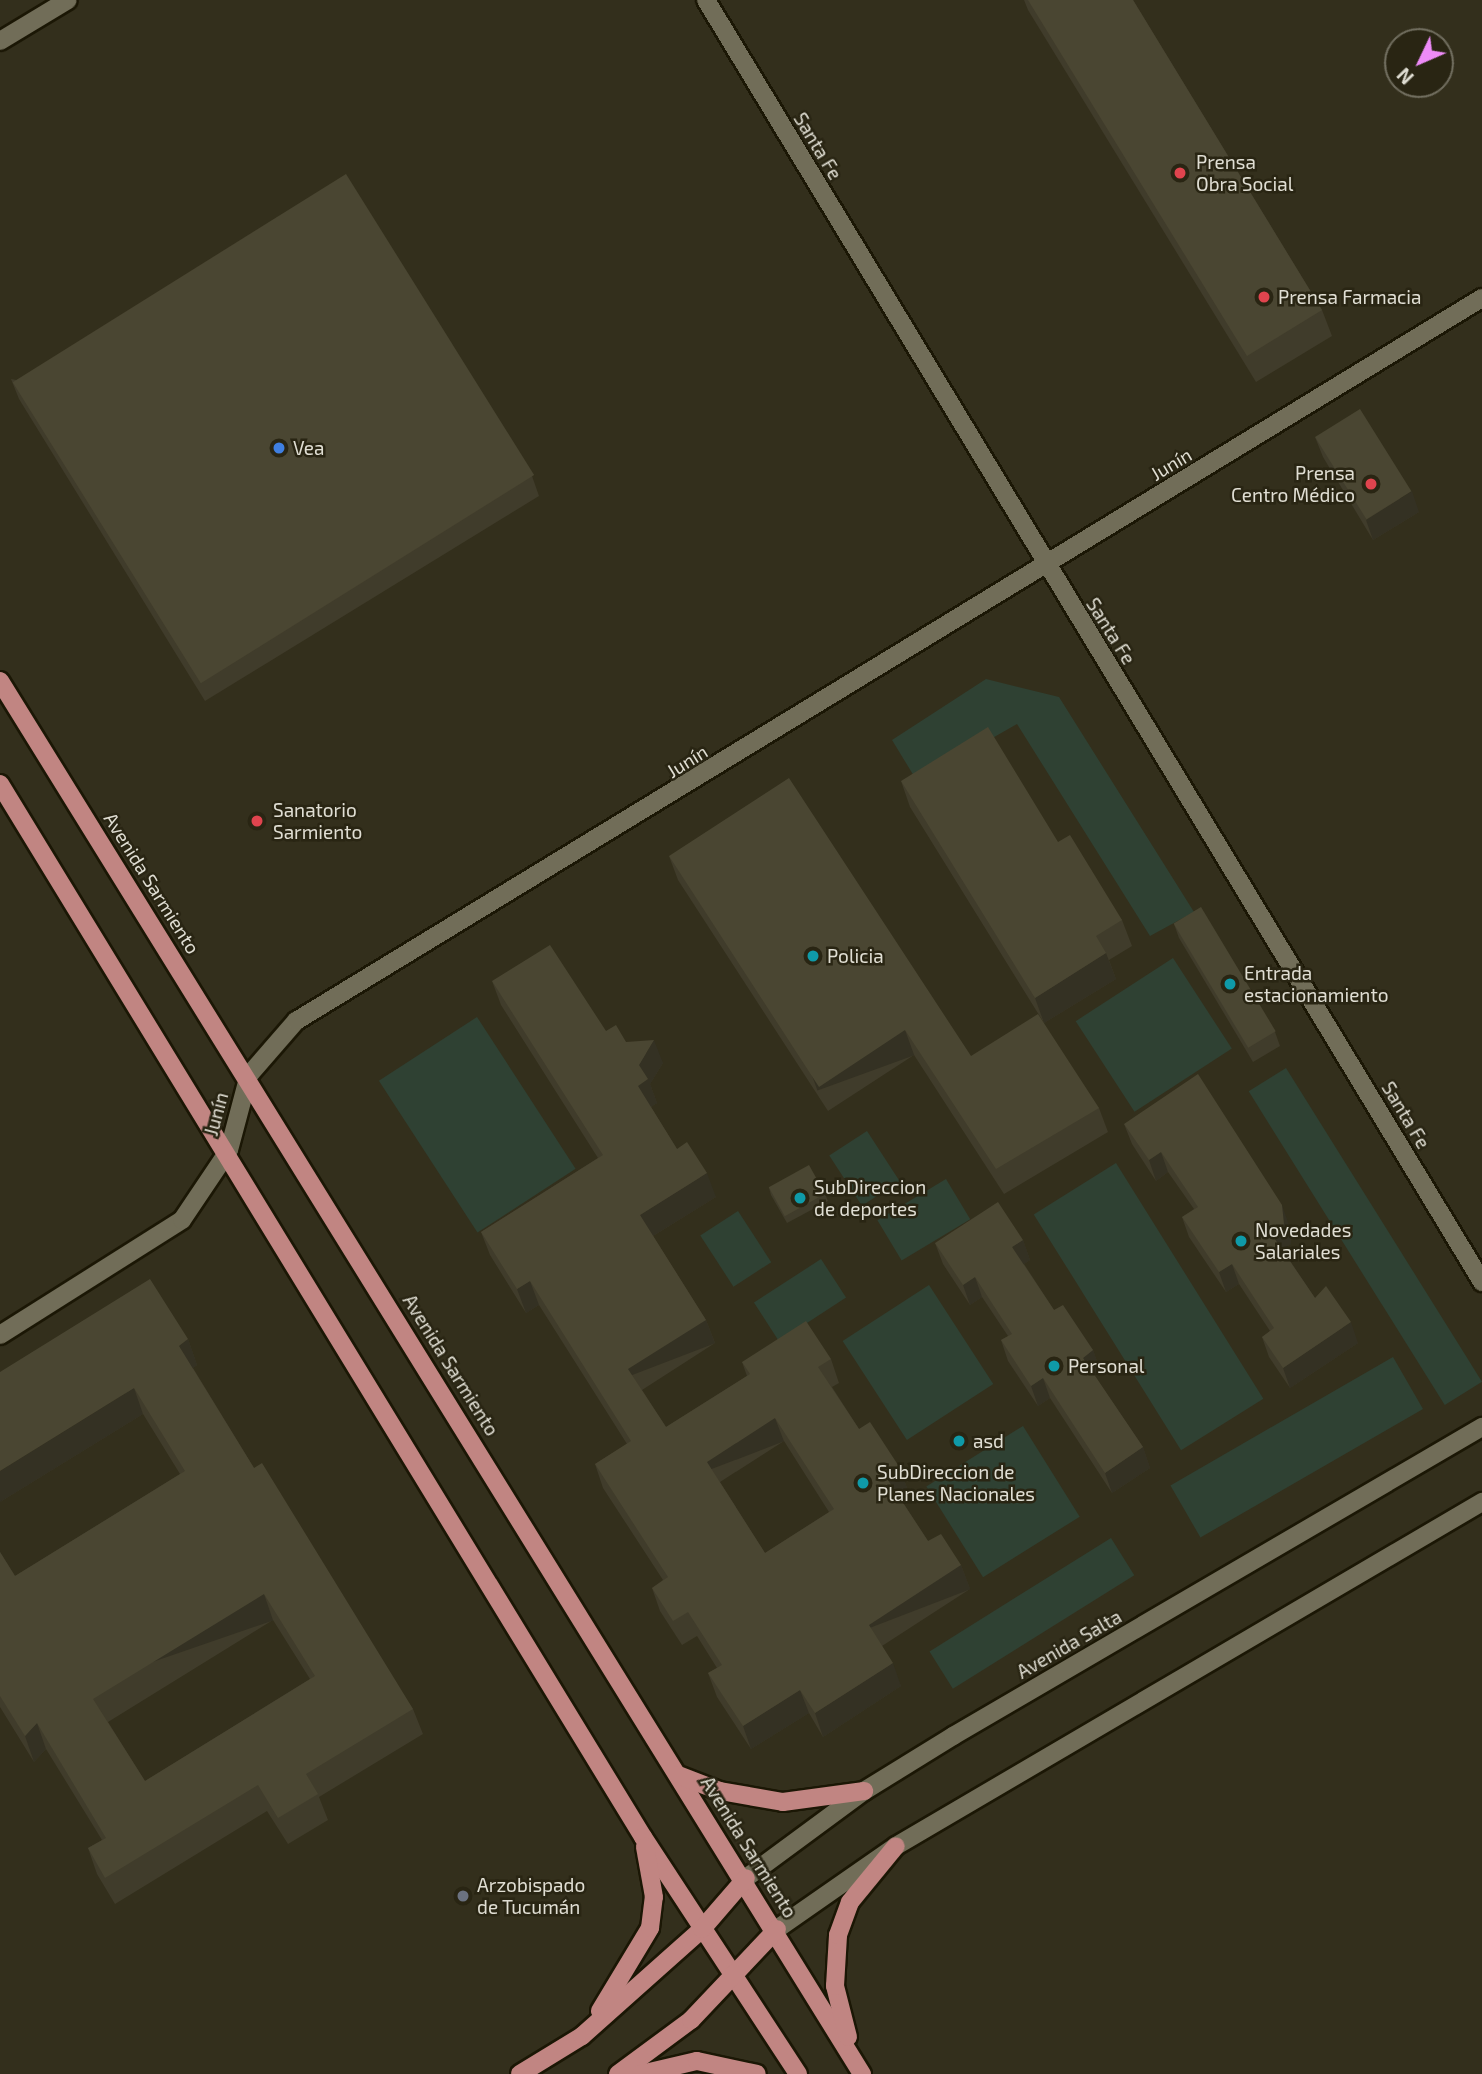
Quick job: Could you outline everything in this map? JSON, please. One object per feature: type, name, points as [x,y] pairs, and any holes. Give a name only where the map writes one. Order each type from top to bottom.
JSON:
[{"type":"main road","name":"Avenida Sarmiento","points":[[0,681],[248,1075],[678,1774],[746,1878],[860,2070]]},
{"type":"main road","points":[[0,784],[229,1150],[643,1837],[732,1979],[798,2074]]},
{"type":"main road","points":[[678,1774],[720,1791],[782,1802],[864,1791]]},
{"type":"main road","points":[[582,2036],[650,1928],[654,1897],[643,1837]]},
{"type":"main road","points":[[860,2070],[835,1986],[838,1935],[850,1902],[896,1846]]},
{"type":"main road","name":"Avenida Salta","points":[[520,2074],[582,2036],[702,1929],[746,1878]]},
{"type":"main road","points":[[618,2074],[691,2020],[777,1929]]},
{"type":"main road","points":[[641,2074],[697,2061],[757,2074]]},
{"type":"street","points":[[0,41],[68,0]]},
{"type":"street","name":"Santa Fe","points":[[706,0],[1045,566],[1482,1282]]},
{"type":"street","name":"Junín","points":[[0,1335],[181,1220],[229,1150],[248,1075],[296,1021],[1482,298]]},
{"type":"street","name":"Avenida Salta","points":[[746,1878],[864,1791],[1482,1427]]},
{"type":"street","points":[[777,1929],[896,1846],[1482,1502]]},
{"type":"green space","points":[[986,679],[1059,697],[1194,912],[1150,936],[1017,724],[917,781],[892,740]]},
{"type":"green space","points":[[1173,958],[1232,1049],[1135,1112],[1076,1021]]},
{"type":"green space","points":[[477,1017],[576,1169],[477,1233],[379,1081]]},
{"type":"green space","points":[[1286,1068],[1482,1382],[1445,1405],[1249,1091]]},
{"type":"green space","points":[[867,1131],[900,1181],[862,1206],[829,1156]]},
{"type":"green space","points":[[1116,1163],[1263,1399],[1181,1450],[1034,1214]]},
{"type":"green space","points":[[946,1179],[970,1219],[902,1260],[877,1220]]},
{"type":"green space","points":[[738,1211],[771,1262],[733,1287],[700,1236]]},
{"type":"green space","points":[[821,1259],[846,1298],[779,1341],[754,1303]]},
{"type":"green space","points":[[929,1285],[993,1384],[907,1440],[843,1341]]},
{"type":"green space","points":[[1393,1357],[1423,1409],[1200,1537],[1170,1486]]},
{"type":"green space","points":[[1023,1426],[1080,1517],[983,1577],[926,1486]]},
{"type":"green space","points":[[1111,1538],[1134,1575],[953,1689],[930,1651]]},
{"type":"building","name":"Prensa Obra Social","points":[[1028,0],[1133,0],[1322,310],[1247,356]]},
{"type":"building","name":"Vea","points":[[346,174],[534,475],[201,683],[13,382]]},
{"type":"building","name":"Prensa Centro Médico","points":[[1360,409],[1411,491],[1366,519],[1315,437]]},
{"type":"building","points":[[988,727],[1058,842],[1070,835],[1122,920],[1096,936],[1106,953],[1035,998],[901,781]]},
{"type":"building","name":"Policia","points":[[789,778],[971,1056],[1038,1014],[1099,1108],[996,1169],[905,1030],[819,1087],[669,856]]},
{"type":"building","name":"Entrada estacionamiento","points":[[1201,907],[1276,1031],[1248,1048],[1174,923]]},
{"type":"building","points":[[550,945],[606,1031],[616,1025],[626,1042],[654,1040],[639,1065],[648,1079],[638,1086],[677,1149],[687,1142],[707,1173],[640,1215],[706,1320],[628,1369],[666,1427],[750,1374],[742,1362],[806,1321],[831,1359],[818,1367],[859,1429],[870,1422],[900,1468],[886,1477],[928,1541],[941,1534],[961,1565],[869,1625],[893,1663],[815,1713],[800,1690],[743,1726],[708,1673],[722,1665],[688,1612],[673,1621],[652,1588],[668,1577],[595,1464],[631,1441],[530,1281],[517,1289],[481,1232],[603,1155],[492,981]],"holes":[[[775,1418],[834,1509],[765,1553],[707,1462]]]},
{"type":"building","name":"Novedades Salariales","points":[[1198,1074],[1282,1205],[1284,1224],[1270,1232],[1315,1298],[1326,1286],[1351,1322],[1283,1368],[1262,1337],[1274,1328],[1232,1264],[1219,1272],[1182,1217],[1198,1207],[1161,1152],[1149,1160],[1124,1124]]},
{"type":"building","name":"SubDireccion de deportes","points":[[809,1165],[825,1194],[785,1216],[769,1187]]},
{"type":"building","name":"Personal","points":[[998,1202],[1023,1240],[1012,1247],[1054,1310],[1063,1305],[1093,1350],[1083,1358],[1143,1447],[1105,1473],[1043,1378],[1031,1386],[1001,1340],[1012,1334],[975,1277],[963,1285],[935,1243]]},
{"type":"building","points":[[150,1279],[188,1339],[179,1346],[254,1468],[262,1463],[413,1709],[306,1774],[318,1794],[278,1818],[258,1785],[105,1878],[88,1848],[106,1838],[37,1723],[25,1736],[0,1696],[0,1552],[15,1576],[185,1471],[134,1388],[0,1471],[0,1372]],"holes":[[[264,1594],[315,1676],[145,1781],[93,1699]]]},
{"type":"place","name":"Prensa Obra Social","points":[[1180,173]]},
{"type":"place","name":"Prensa Farmacia","points":[[1264,297]]},
{"type":"place","name":"Vea","points":[[279,448]]},
{"type":"place","name":"Prensa Centro Médico","points":[[1371,484]]},
{"type":"place","name":"Sanatorio Sarmiento","points":[[257,821]]},
{"type":"place","name":"Policia","points":[[813,956]]},
{"type":"place","name":"Entrada estacionamiento","points":[[1230,984]]},
{"type":"place","name":"SubDireccion de deportes","points":[[800,1198]]},
{"type":"place","name":"Novedades Salariales","points":[[1241,1241]]},
{"type":"place","name":"Personal","points":[[1054,1366]]},
{"type":"place","name":"asd","points":[[959,1441]]},
{"type":"place","name":"SubDireccion de Planes Nacionales","points":[[863,1483]]},
{"type":"place","name":"Arzobispado de Tucumán","points":[[463,1896]]}]
